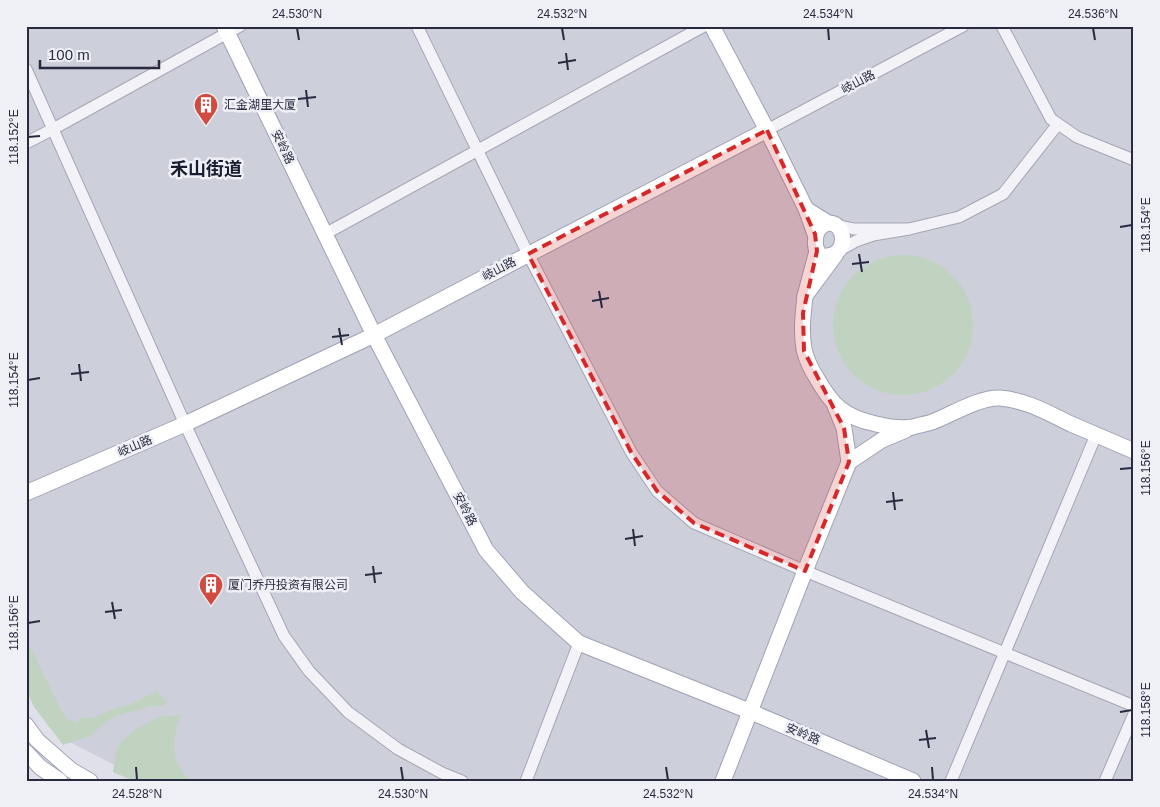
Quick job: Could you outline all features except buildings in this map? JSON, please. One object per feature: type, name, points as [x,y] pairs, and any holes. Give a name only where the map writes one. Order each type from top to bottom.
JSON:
[{"type":"main road","points":[[712,26],[806,208],[815,234],[817,250],[820,255],[825,257],[838,252]]},
{"type":"main road","name":"安岭路","points":[[231,29],[325,234],[374,335],[486,550],[522,592],[579,643],[749,711],[913,781]]},
{"type":"main road","name":"岐山路","points":[[26,493],[185,424],[374,335],[767,130]]},
{"type":"main road","points":[[805,296],[838,252],[843,240],[841,234],[832,224],[806,208]]},
{"type":"main road","points":[[815,234],[823,224],[832,224]]},
{"type":"main road","points":[[723,781],[804,570],[849,462],[844,428],[835,406],[816,377],[804,351],[802,330],[805,296],[817,250]]},
{"type":"main road","points":[[849,462],[882,440],[973,404],[996,398],[1026,403],[1096,436],[1134,451]]},
{"type":"main road","points":[[835,406],[849,416],[862,421],[891,428],[912,427]]},
{"type":"main road","points":[[26,725],[37,740],[71,770],[90,781]]},
{"type":"main road","points":[[26,752],[40,766],[60,781]]},
{"type":"street","points":[[417,26],[528,254],[631,452],[657,491],[694,522],[804,570],[1134,706]]},
{"type":"street","points":[[325,234],[704,26]]},
{"type":"street","name":"岐山路","points":[[767,130],[963,26]]},
{"type":"street","points":[[1002,26],[1051,119],[1077,137],[1134,160]]},
{"type":"street","points":[[26,143],[53,130],[231,29]]},
{"type":"street","points":[[26,69],[185,424],[284,636],[309,671],[348,712],[398,749],[442,773],[462,781]]},
{"type":"street","points":[[838,252],[856,241],[873,235],[909,229],[959,217],[1003,194],[1058,124]]},
{"type":"street","points":[[832,224],[854,229],[909,229]]},
{"type":"street","points":[[951,781],[1096,436]]},
{"type":"street","points":[[526,781],[579,643]]},
{"type":"street","points":[[1105,781],[1134,714]]},
{"type":"highlighted area","points":[[767,130],[815,234],[817,251],[803,313],[804,351],[844,428],[849,462],[805,571],[694,523],[657,491],[631,452],[528,254]]},
{"type":"shaded area","points":[[26,26],[1134,26],[1134,781],[149,781],[62,738],[26,682]]},
{"type":"green space","points":[[903,255],[930,261],[942,267],[952,276],[961,286],[967,298],[973,325],[967,352],[961,364],[952,374],[942,383],[930,389],[903,395],[876,389],[864,383],[854,374],[845,364],[839,352],[833,325],[839,298],[845,286],[854,276],[864,267],[876,261]]},
{"type":"green space","points":[[31,648],[59,706],[67,719],[76,723],[81,718],[93,718],[113,709],[131,704],[157,691],[167,702],[162,706],[151,706],[116,716],[90,736],[63,745],[34,707],[26,689],[26,650]]},
{"type":"green space","points":[[181,715],[175,733],[174,750],[179,766],[191,781],[134,781],[113,772],[116,750],[121,742],[136,729],[159,717]]},
{"type":"place","name":"汇金湖里大厦","points":[[206,126]]},
{"type":"place","name":"厦门乔丹投资有限公司","points":[[211,606]]},
{"type":"district","name":"禾山街道","points":[[206,169]]}]
